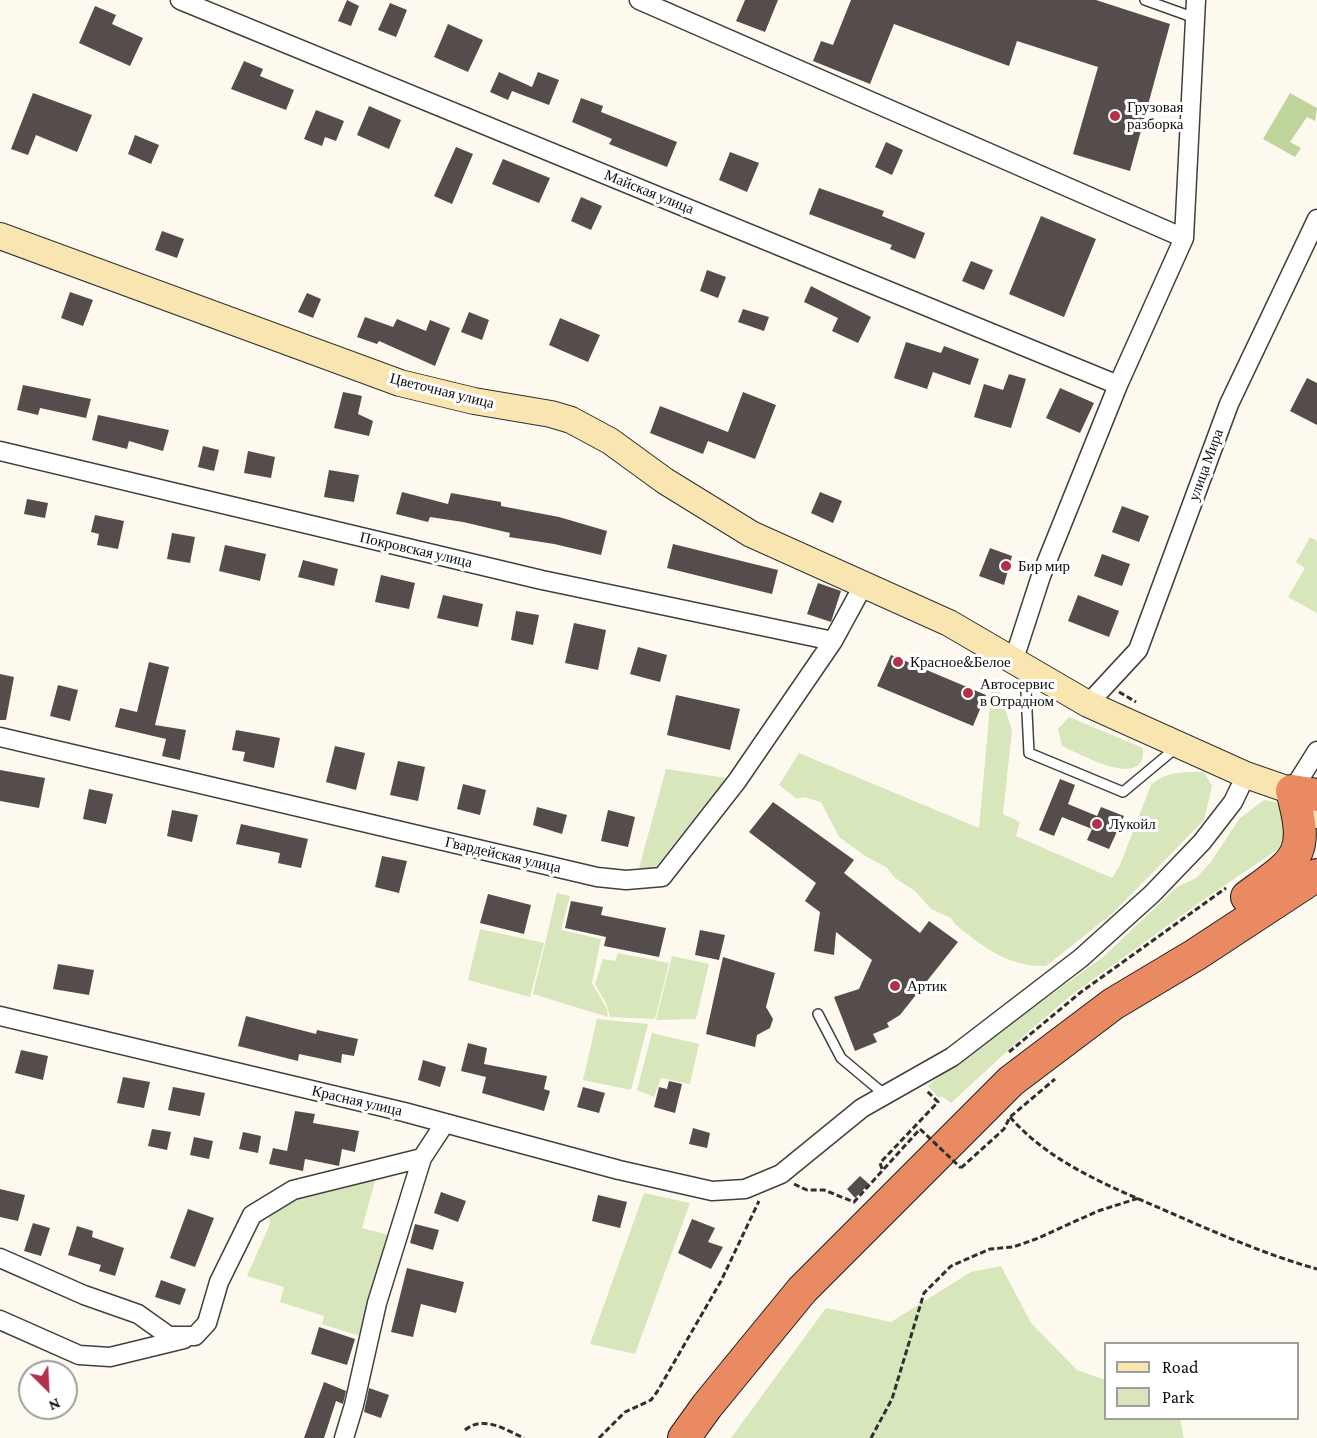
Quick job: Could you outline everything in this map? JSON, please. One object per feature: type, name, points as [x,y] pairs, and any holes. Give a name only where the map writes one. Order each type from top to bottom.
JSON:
[{"type":"highway","points":[[684,1438],[707,1406],[802,1290],[1011,1081],[1113,1005],[1188,940],[1280,872],[1291,859],[1301,838],[1304,793]]},
{"type":"highway","points":[[1113,1005],[1195,955],[1317,875]]},
{"type":"street","name":"Майская улица","points":[[180,0],[1118,385]]},
{"type":"street","points":[[639,0],[1184,238]]},
{"type":"street","points":[[1019,663],[1041,576],[1118,385],[1184,238],[1196,0]]},
{"type":"street","name":"улица Мира","points":[[1088,704],[1138,650],[1229,404],[1317,219]]},
{"type":"street","name":"Цветочная улица","points":[[0,236],[400,383],[474,402],[550,414],[571,420],[610,441],[665,481],[742,528],[949,623],[1088,704],[1246,775],[1304,793]]},
{"type":"street","name":"Покровская улица","points":[[0,451],[542,580],[833,641]]},
{"type":"street","name":"Гвардейская улица","points":[[0,737],[597,877],[645,879],[662,877],[737,781],[833,641],[864,584]]},
{"type":"street","points":[[1317,751],[1304,793],[1317,815]]},
{"type":"street","name":"Красная улица","points":[[0,1016],[445,1123],[620,1170],[712,1191],[733,1191],[755,1187],[781,1174],[862,1108],[952,1057],[1081,958],[1152,894],[1202,842],[1233,802],[1246,775]]},
{"type":"street","points":[[344,1438],[354,1405],[377,1303],[422,1158],[445,1123]]},
{"type":"street","points":[[0,1320],[79,1354],[110,1357],[144,1351],[195,1336],[207,1323],[219,1282],[252,1215],[293,1190],[422,1158]]},
{"type":"street","points":[[0,1258],[84,1295],[138,1314],[169,1336],[195,1336]]},
{"type":"lane","points":[[1145,0],[1195,18]]},
{"type":"lane","points":[[1019,663],[1029,753],[1123,792],[1179,746]]},
{"type":"lane","points":[[818,1014],[841,1058],[884,1094]]},
{"type":"path","points":[[882,1169],[880,1163],[938,1102],[915,1077]]},
{"type":"path","points":[[1010,1117],[1025,1134],[1073,1168],[1248,1246],[1317,1269]]},
{"type":"path","points":[[781,1174],[807,1190],[824,1191],[854,1202],[878,1179],[882,1169],[920,1129],[961,1168],[1004,1129]]},
{"type":"path","points":[[871,1438],[892,1399],[924,1293],[951,1266],[990,1249],[1013,1247],[1036,1239],[1098,1211],[1138,1198]]},
{"type":"path","points":[[599,1438],[625,1412],[651,1400],[657,1392],[721,1281],[760,1200]]},
{"type":"path","points":[[465,1430],[474,1424],[485,1422],[524,1438]]},
{"type":"green space","points":[[1290,93],[1317,108],[1315,121],[1307,117],[1290,142],[1301,148],[1295,157],[1263,139]]},
{"type":"green space","points":[[1310,537],[1317,541],[1317,613],[1288,597],[1305,568],[1296,562]]},
{"type":"green space","points":[[992,684],[997,684],[1012,730],[1003,814],[1020,822],[1016,836],[1112,878],[1120,865],[1151,785],[1169,775],[1204,772],[1212,786],[1204,820],[1113,913],[1046,966],[1020,963],[986,948],[955,924],[951,918],[931,909],[915,891],[895,878],[886,867],[865,856],[839,837],[821,802],[803,797],[797,799],[779,785],[799,753],[979,828]]},
{"type":"green space","points":[[1069,717],[1143,748],[1141,761],[1135,767],[1124,769],[1097,762],[1062,746],[1058,729]]},
{"type":"green space","points":[[666,769],[726,778],[651,873],[639,868]]},
{"type":"green space","points":[[1264,800],[1276,802],[1282,811],[1286,833],[1280,848],[1074,993],[951,1103],[942,1096],[939,1098],[928,1086],[1103,957],[1177,887],[1196,878],[1211,862],[1239,819]]},
{"type":"green space","points":[[557,893],[570,896],[561,930],[601,939],[592,983],[607,1009],[608,1017],[533,994]]},
{"type":"green space","points":[[480,929],[544,943],[530,997],[468,980]]},
{"type":"green space","points":[[618,953],[669,963],[655,1019],[610,1017],[607,1005],[595,984],[603,959],[615,961]]},
{"type":"green space","points":[[672,956],[709,964],[696,1019],[656,1020]]},
{"type":"green space","points":[[597,1019],[648,1024],[631,1090],[583,1080]]},
{"type":"green space","points":[[652,1033],[699,1044],[690,1084],[661,1078],[654,1097],[637,1090]]},
{"type":"green space","points":[[377,1174],[362,1228],[389,1235],[375,1277],[363,1337],[322,1324],[324,1316],[280,1302],[284,1287],[247,1276],[270,1224],[268,1213],[300,1195]]},
{"type":"green space","points":[[644,1193],[690,1203],[635,1354],[590,1344]]},
{"type":"green space","points":[[1001,1266],[1031,1323],[1077,1370],[1104,1380],[1104,1420],[1180,1420],[1184,1438],[731,1438],[826,1308],[891,1322],[971,1272]]},
{"type":"building","points":[[347,0],[359,6],[351,26],[338,21]]},
{"type":"building","points":[[745,0],[778,0],[765,32],[736,21]]},
{"type":"building","points":[[851,0],[1096,0],[1170,24],[1130,171],[1073,154],[1098,67],[1017,41],[1009,66],[894,24],[870,84],[813,61],[821,41],[833,45]]},
{"type":"building","points":[[390,3],[407,10],[396,37],[378,30]]},
{"type":"building","points":[[95,6],[116,15],[112,24],[143,38],[130,66],[79,43]]},
{"type":"building","points":[[448,24],[483,40],[468,72],[434,57]]},
{"type":"building","points":[[244,61],[263,69],[260,76],[294,90],[286,110],[231,89]]},
{"type":"building","points":[[499,72],[532,87],[538,72],[559,80],[549,105],[512,91],[508,100],[490,92]]},
{"type":"building","points":[[33,93],[92,115],[77,152],[36,135],[28,155],[11,149]]},
{"type":"building","points":[[581,98],[603,106],[601,112],[677,142],[667,167],[609,144],[612,139],[572,122]]},
{"type":"building","points":[[369,106],[401,120],[389,149],[357,135]]},
{"type":"building","points":[[316,110],[344,121],[336,141],[325,137],[322,146],[304,139]]},
{"type":"building","points":[[135,135],[159,145],[151,164],[128,154]]},
{"type":"building","points":[[886,142],[903,150],[892,175],[875,167]]},
{"type":"building","points":[[456,147],[473,154],[452,204],[434,196]]},
{"type":"building","points":[[730,152],[759,163],[747,192],[719,180]]},
{"type":"building","points":[[503,159],[550,178],[539,203],[492,184]]},
{"type":"building","points":[[819,188],[884,211],[882,216],[925,233],[915,259],[890,249],[892,245],[809,214]]},
{"type":"building","points":[[581,197],[602,206],[591,230],[571,221]]},
{"type":"building","points":[[1041,216],[1096,239],[1064,317],[1009,294]]},
{"type":"building","points":[[162,231],[184,239],[177,258],[155,250]]},
{"type":"building","points":[[971,261],[993,270],[984,290],[962,281]]},
{"type":"building","points":[[707,270],[726,277],[718,298],[700,291]]},
{"type":"building","points":[[811,286],[871,317],[858,343],[832,331],[838,318],[804,302]]},
{"type":"building","points":[[70,292],[93,300],[83,326],[61,318]]},
{"type":"building","points":[[307,293],[321,299],[313,318],[298,312]]},
{"type":"building","points":[[743,309],[769,317],[764,331],[738,322]]},
{"type":"building","points":[[469,312],[489,320],[482,340],[461,332]]},
{"type":"building","points":[[365,317],[393,327],[397,319],[426,331],[430,320],[450,328],[435,366],[379,341],[377,344],[357,337]]},
{"type":"building","points":[[560,318],[600,335],[588,362],[549,345]]},
{"type":"building","points":[[906,342],[941,353],[944,346],[979,359],[970,385],[933,372],[927,389],[894,378]]},
{"type":"building","points":[[1009,374],[1026,379],[1011,428],[974,417],[984,384],[1003,390]]},
{"type":"building","points":[[1307,378],[1317,383],[1317,425],[1290,411]]},
{"type":"building","points":[[23,385],[91,399],[86,418],[40,408],[38,415],[17,410]]},
{"type":"building","points":[[1060,388],[1094,403],[1080,433],[1046,418]]},
{"type":"building","points":[[343,392],[362,396],[358,414],[373,421],[369,436],[334,428]]},
{"type":"building","points":[[743,392],[776,405],[755,459],[708,441],[703,454],[650,433],[660,406],[728,432]]},
{"type":"building","points":[[98,415],[169,430],[163,451],[129,441],[127,449],[92,440]]},
{"type":"building","points":[[203,446],[219,450],[214,471],[198,467]]},
{"type":"building","points":[[248,451],[275,457],[271,478],[244,473]]},
{"type":"building","points":[[329,470],[359,475],[354,502],[324,497]]},
{"type":"building","points":[[402,492],[448,504],[451,493],[501,502],[501,506],[559,517],[607,531],[601,555],[509,537],[510,533],[463,522],[430,517],[428,522],[396,514]]},
{"type":"building","points":[[820,492],[842,501],[833,523],[811,513]]},
{"type":"building","points":[[27,499],[48,503],[45,518],[24,514]]},
{"type":"building","points":[[1122,506],[1149,516],[1139,542],[1112,532]]},
{"type":"building","points":[[95,515],[124,521],[118,549],[97,545],[99,534],[91,532]]},
{"type":"building","points":[[172,533],[195,537],[190,563],[167,559]]},
{"type":"building","points":[[673,544],[778,570],[772,594],[667,568]]},
{"type":"building","points":[[225,545],[266,554],[260,581],[219,571]]},
{"type":"building","points":[[990,548],[1012,556],[1004,585],[979,576]]},
{"type":"building","points":[[1102,554],[1130,564],[1122,586],[1094,576]]},
{"type":"building","points":[[303,560],[338,569],[334,586],[298,577]]},
{"type":"building","points":[[381,575],[415,583],[409,609],[375,602]]},
{"type":"building","points":[[818,583],[841,591],[831,622],[807,614]]},
{"type":"building","points":[[443,595],[483,604],[478,627],[437,618]]},
{"type":"building","points":[[1078,595],[1119,611],[1109,637],[1068,621]]},
{"type":"building","points":[[516,611],[539,615],[533,645],[511,640]]},
{"type":"building","points":[[574,623],[606,630],[598,670],[565,663]]},
{"type":"building","points":[[638,647],[667,655],[660,682],[630,674]]},
{"type":"building","points":[[891,655],[986,695],[973,726],[877,686]]},
{"type":"building","points":[[149,662],[169,667],[155,725],[186,730],[180,760],[162,756],[166,739],[115,727],[120,708],[137,712]]},
{"type":"building","points":[[0,674],[14,677],[6,720],[0,720]]},
{"type":"building","points":[[58,685],[78,690],[70,721],[50,716]]},
{"type":"building","points":[[676,695],[740,709],[730,750],[667,735]]},
{"type":"building","points":[[236,730],[280,738],[274,768],[243,761],[245,752],[232,750]]},
{"type":"building","points":[[335,746],[365,753],[356,790],[326,782]]},
{"type":"building","points":[[398,761],[425,767],[418,801],[390,795]]},
{"type":"building","points":[[0,770],[45,778],[39,808],[0,801]]},
{"type":"building","points":[[1060,779],[1075,785],[1068,804],[1097,816],[1101,807],[1124,816],[1109,849],[1087,840],[1092,829],[1062,817],[1054,836],[1039,830]]},
{"type":"building","points":[[463,784],[486,790],[480,815],[457,809]]},
{"type":"building","points":[[89,789],[113,794],[106,824],[83,819]]},
{"type":"building","points":[[773,802],[854,860],[844,873],[920,933],[929,921],[958,942],[900,1015],[887,1023],[889,1027],[873,1034],[877,1042],[855,1051],[834,997],[859,989],[872,960],[836,932],[834,955],[814,951],[820,912],[805,901],[816,883],[749,832]]},
{"type":"building","points":[[537,807],[567,815],[562,834],[533,825]]},
{"type":"building","points":[[172,810],[198,815],[192,842],[167,836]]},
{"type":"building","points":[[608,810],[635,817],[628,847],[601,841]]},
{"type":"building","points":[[241,824],[308,839],[301,868],[278,863],[280,853],[236,844]]},
{"type":"building","points":[[382,856],[407,861],[399,893],[375,887]]},
{"type":"building","points":[[488,894],[531,905],[524,934],[480,923]]},
{"type":"building","points":[[571,901],[603,907],[601,915],[666,928],[659,957],[604,946],[606,937],[565,928]]},
{"type":"building","points":[[700,930],[725,935],[719,960],[695,955]]},
{"type":"building","points":[[723,957],[775,973],[766,1007],[773,1019],[770,1028],[757,1035],[755,1047],[706,1034]]},
{"type":"building","points":[[58,964],[94,970],[89,995],[53,989]]},
{"type":"building","points":[[246,1016],[316,1034],[317,1030],[358,1039],[354,1056],[342,1054],[341,1063],[299,1054],[298,1061],[238,1046]]},
{"type":"building","points":[[468,1043],[487,1048],[484,1064],[547,1076],[544,1089],[550,1091],[544,1111],[482,1093],[486,1077],[461,1071]]},
{"type":"building","points":[[21,1050],[48,1056],[43,1080],[15,1073]]},
{"type":"building","points":[[423,1060],[446,1067],[440,1087],[418,1080]]},
{"type":"building","points":[[123,1077],[150,1082],[144,1108],[117,1103]]},
{"type":"building","points":[[669,1081],[682,1084],[675,1113],[654,1107],[659,1087],[667,1089]]},
{"type":"building","points":[[173,1087],[205,1093],[200,1116],[168,1110]]},
{"type":"building","points":[[583,1087],[605,1093],[599,1113],[577,1107]]},
{"type":"building","points":[[295,1111],[315,1114],[313,1123],[359,1131],[355,1152],[342,1149],[339,1166],[305,1159],[303,1171],[269,1164],[273,1148],[287,1151]]},
{"type":"building","points":[[693,1128],[710,1133],[707,1148],[689,1144]]},
{"type":"building","points":[[152,1129],[171,1132],[167,1150],[148,1146]]},
{"type":"building","points":[[243,1132],[261,1136],[258,1153],[239,1149]]},
{"type":"building","points":[[194,1137],[213,1141],[209,1159],[190,1155]]},
{"type":"building","points":[[860,1176],[869,1184],[855,1198],[847,1189]]},
{"type":"building","points":[[0,1189],[25,1195],[18,1221],[0,1217]]},
{"type":"building","points":[[441,1192],[466,1201],[458,1222],[434,1213]]},
{"type":"building","points":[[598,1195],[627,1202],[620,1228],[592,1221]]},
{"type":"building","points":[[188,1209],[214,1218],[195,1267],[170,1258]]},
{"type":"building","points":[[692,1219],[715,1228],[708,1242],[723,1247],[711,1269],[678,1253]]},
{"type":"building","points":[[33,1223],[50,1228],[41,1256],[24,1251]]},
{"type":"building","points":[[415,1224],[439,1230],[433,1250],[410,1243]]},
{"type":"building","points":[[77,1226],[93,1231],[92,1237],[124,1248],[115,1276],[99,1271],[101,1265],[68,1255]]},
{"type":"building","points":[[407,1268],[464,1282],[456,1313],[421,1304],[413,1337],[391,1332]]},
{"type":"building","points":[[161,1280],[186,1289],[180,1305],[155,1297]]},
{"type":"building","points":[[319,1327],[355,1339],[347,1365],[311,1354]]},
{"type":"building","points":[[324,1382],[346,1391],[343,1404],[336,1401],[324,1438],[304,1438]]},
{"type":"building","points":[[369,1388],[389,1395],[381,1418],[364,1412]]},
{"type":"place","name":"Грузовая разборка","points":[[1115,116]]},
{"type":"place","name":"Бир мир","points":[[1006,566]]},
{"type":"place","name":"Красное&Белое","points":[[898,662]]},
{"type":"place","name":"Автосервис в Отрадном","points":[[968,693]]},
{"type":"place","name":"Лукойл","points":[[1097,824]]},
{"type":"place","name":"Артик","points":[[895,986]]}]
